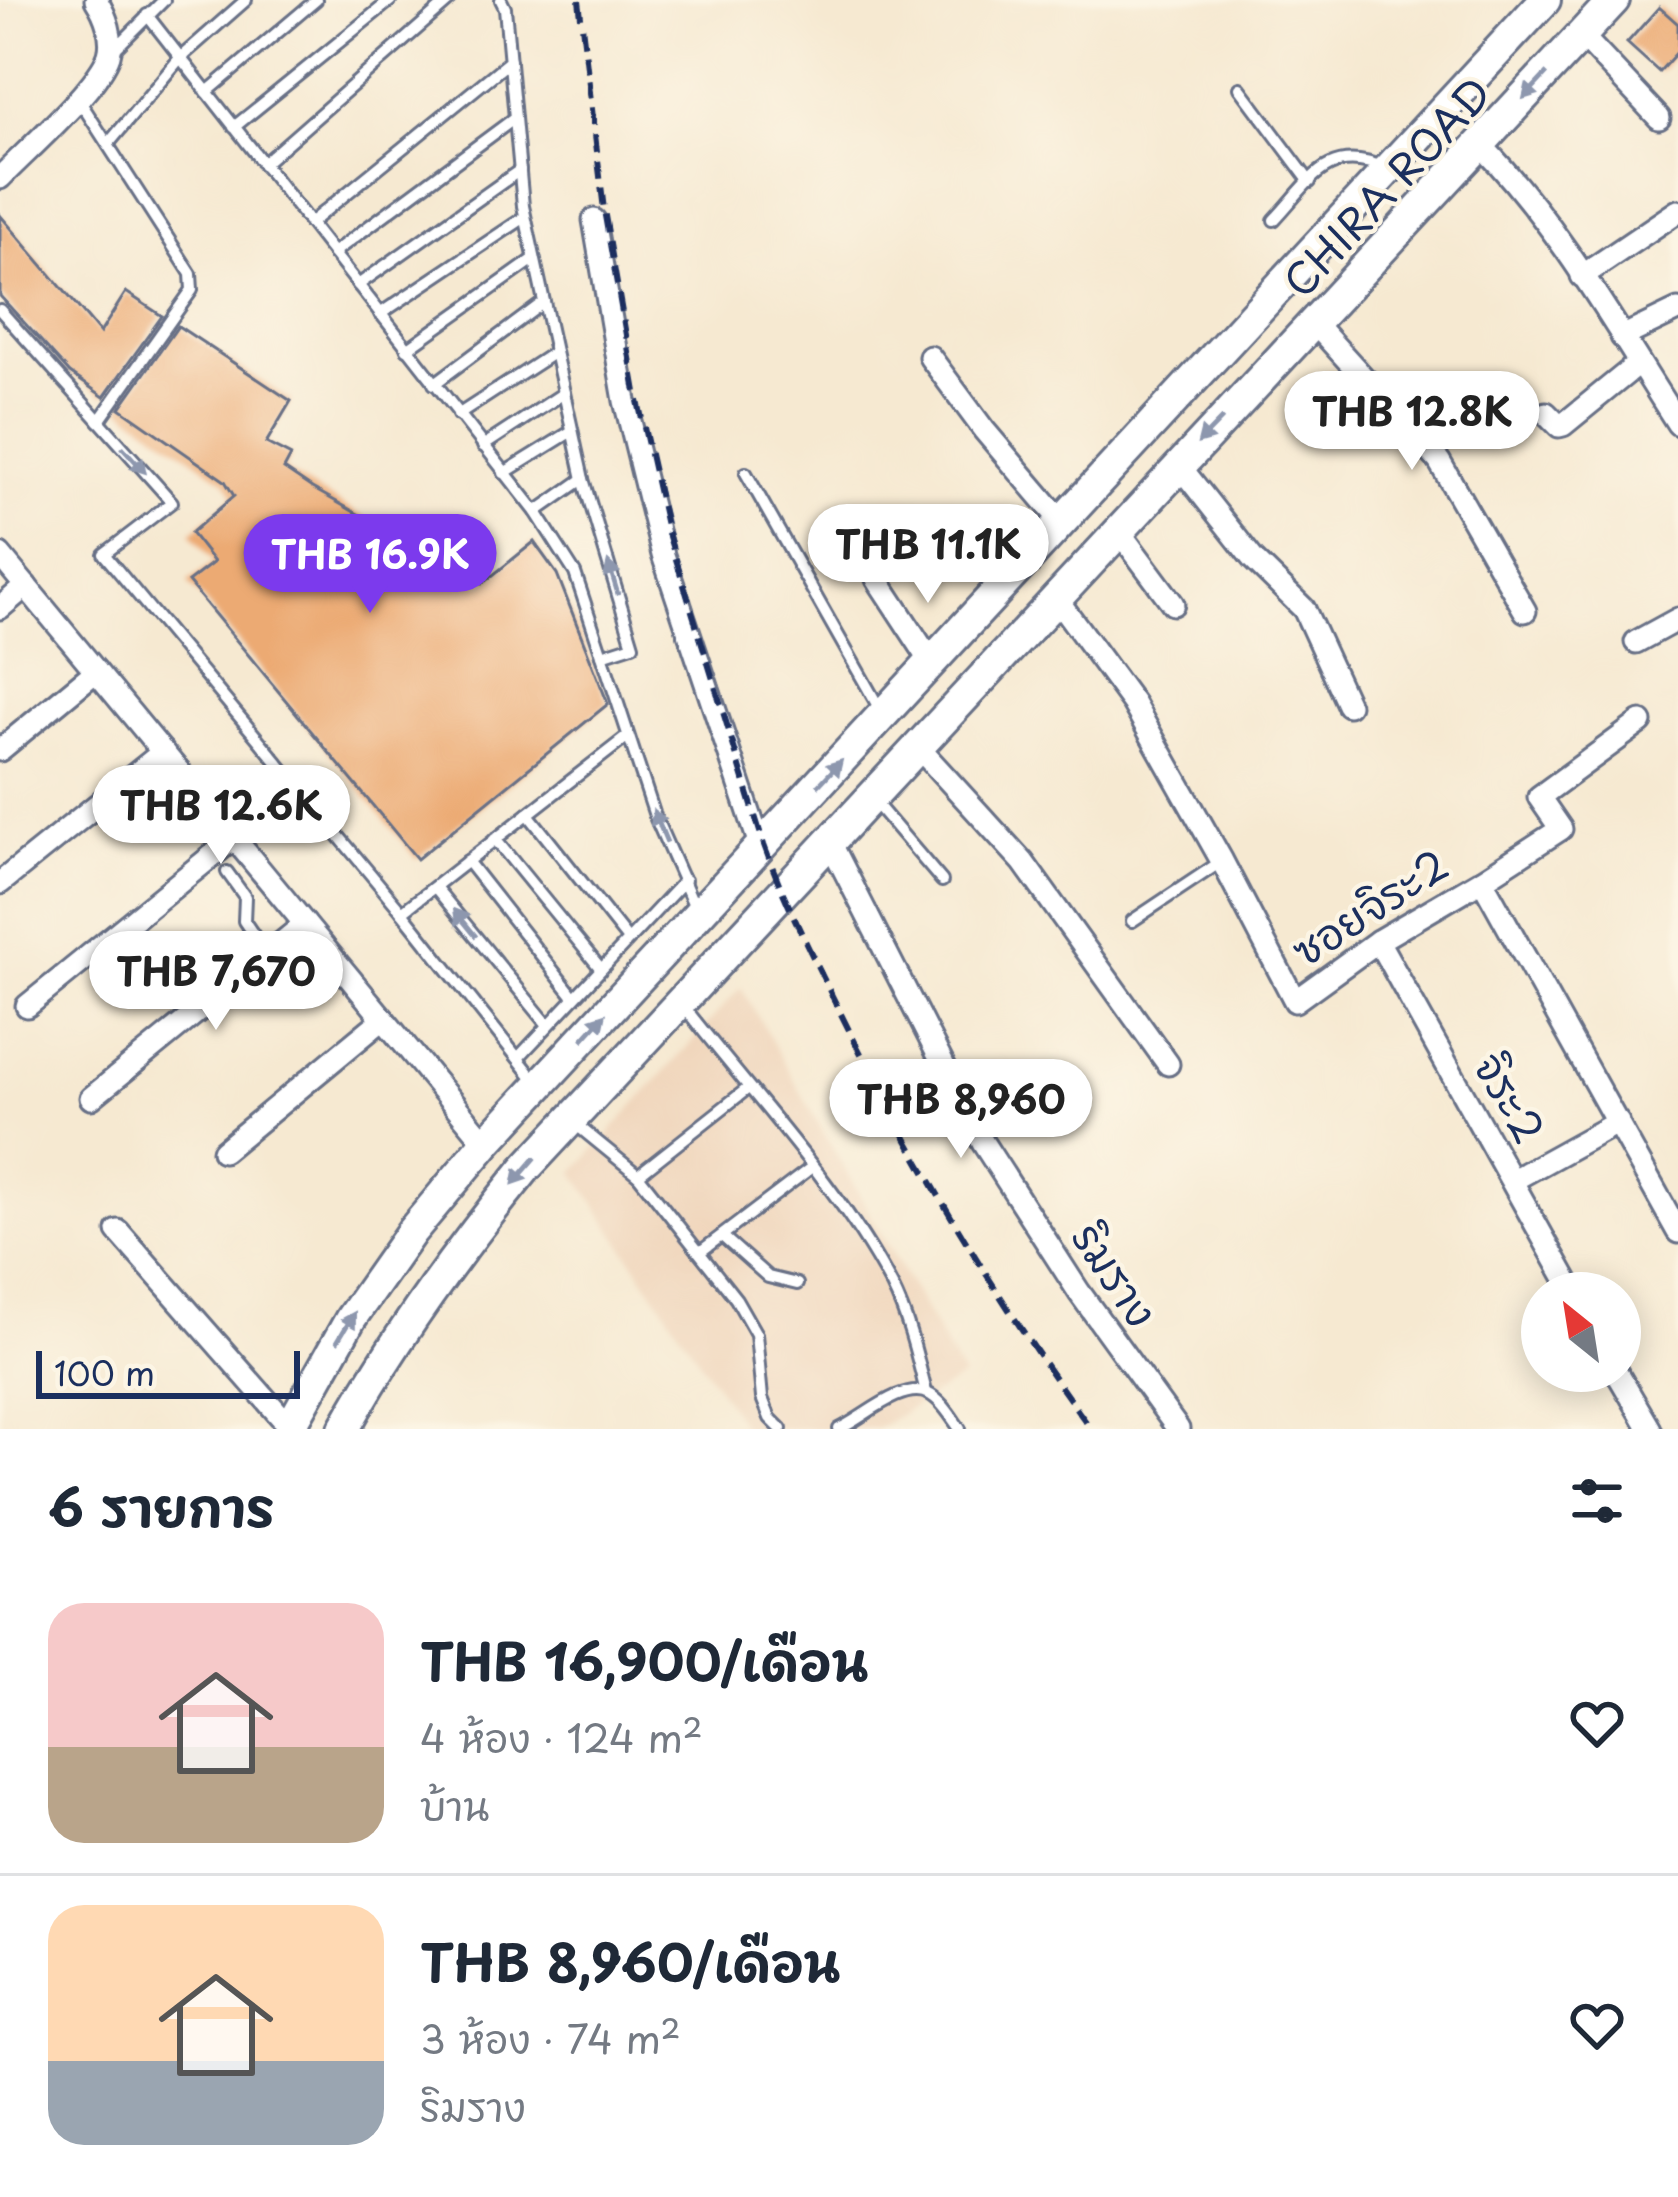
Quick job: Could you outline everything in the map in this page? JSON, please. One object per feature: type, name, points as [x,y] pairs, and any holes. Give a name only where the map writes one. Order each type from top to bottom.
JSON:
[{"type":"main road","name":"CHIRA ROAD","points":[[289,1428],[351,1318],[412,1231],[486,1143],[1545,0]]},
{"type":"main road","name":"CHIRA ROAD","points":[[344,1429],[382,1360],[450,1261],[571,1119],[1614,0]]},
{"type":"main road","points":[[756,853],[774,899]]},
{"type":"street","points":[[0,178],[77,98],[108,56],[110,37],[96,0]]},
{"type":"street","points":[[1582,36],[1659,118]]},
{"type":"street","points":[[1480,144],[1504,169],[1582,276],[1678,424]]},
{"type":"street","points":[[1582,276],[1678,211]]},
{"type":"street","points":[[594,220],[626,401],[663,554],[756,853]]},
{"type":"street","points":[[1622,337],[1678,310]]},
{"type":"street","points":[[1315,324],[1439,461],[1525,610]]},
{"type":"street","points":[[930,356],[984,430],[1062,522]]},
{"type":"street","points":[[1546,413],[1559,426],[1564,424],[1639,363]]},
{"type":"street","points":[[1178,464],[1197,494],[1253,559],[1304,609],[1348,705]]},
{"type":"street","points":[[1118,530],[1173,604]]},
{"type":"street","points":[[0,554],[486,1143]]},
{"type":"street","points":[[877,579],[932,663]]},
{"type":"street","points":[[0,608],[26,586]]},
{"type":"street","name":"ซอยจิระ2","points":[[1056,598],[1133,703],[1295,1001],[1378,941],[1482,880],[1678,1232]]},
{"type":"street","points":[[1636,642],[1678,620]]},
{"type":"street","points":[[0,750],[96,671]]},
{"type":"street","points":[[1482,880],[1561,829],[1539,797],[1641,722]]},
{"type":"street","points":[[918,747],[1022,862],[1168,1064]]},
{"type":"street","points":[[0,883],[163,752]]},
{"type":"street","points":[[27,1006],[234,838]]},
{"type":"street","name":"ริมราง","points":[[829,840],[983,1143],[1079,1292],[1178,1429]]},
{"type":"street","points":[[91,1098],[305,924]]},
{"type":"street","name":"จิระ2","points":[[1378,941],[1563,1272]]},
{"type":"street","points":[[223,1151],[383,1019]]},
{"type":"street","points":[[1513,1180],[1618,1122]]},
{"type":"street","points":[[118,1231],[289,1428]]},
{"type":"street","points":[[1628,1392],[1650,1429]]},
{"type":"lane","points":[[108,56],[164,0]]},
{"type":"lane","points":[[109,143],[180,58],[246,0]]},
{"type":"lane","points":[[207,92],[316,0]]},
{"type":"lane","points":[[234,127],[391,0]]},
{"type":"lane","points":[[263,164],[450,0]]},
{"type":"lane","points":[[501,0],[525,217],[583,479],[633,645],[602,655]]},
{"type":"lane","points":[[147,15],[536,512],[574,573],[656,819],[697,913]]},
{"type":"lane","points":[[310,223],[510,62]]},
{"type":"lane","points":[[1240,88],[1310,182]]},
{"type":"lane","points":[[77,98],[190,274],[192,290],[99,421]]},
{"type":"lane","points":[[333,253],[514,118]]},
{"type":"lane","points":[[1274,220],[1324,167],[1360,158],[1388,169]]},
{"type":"lane","points":[[358,285],[520,170]]},
{"type":"lane","points":[[380,314],[525,217]]},
{"type":"lane","points":[[407,349],[534,259]]},
{"type":"lane","points":[[434,384],[544,302]]},
{"type":"lane","points":[[0,310],[172,502],[104,554],[540,1087]]},
{"type":"lane","points":[[458,415],[555,352]]},
{"type":"lane","points":[[483,446],[564,393]]},
{"type":"lane","points":[[505,473],[572,431]]},
{"type":"lane","points":[[746,473],[883,716]]},
{"type":"lane","points":[[536,512],[583,479]]},
{"type":"lane","points":[[402,913],[628,736]]},
{"type":"lane","points":[[870,797],[942,881]]},
{"type":"lane","points":[[528,814],[628,940]]},
{"type":"lane","points":[[495,839],[601,969]]},
{"type":"lane","points":[[1132,921],[1222,860]]},
{"type":"lane","points":[[467,861],[574,997]]},
{"type":"lane","points":[[227,872],[245,897],[244,920],[267,955]]},
{"type":"lane","points":[[518,1058],[685,880]]},
{"type":"lane","points":[[435,887],[548,1025]]},
{"type":"lane","points":[[680,1002],[812,1167],[891,1286],[913,1339],[926,1392],[960,1429]]},
{"type":"lane","points":[[638,1175],[747,1088]]},
{"type":"lane","points":[[571,1119],[638,1175],[736,1299],[756,1334],[761,1398],[781,1429]]},
{"type":"lane","points":[[700,1252],[812,1167]]},
{"type":"lane","points":[[722,1236],[768,1276],[797,1284]]},
{"type":"lane","points":[[839,1429],[902,1394],[926,1392]]},
{"type":"shaded area","points":[[741,987],[963,1377],[876,1429],[745,1429],[574,1172]]},
{"type":"building","points":[[1659,7],[1678,24],[1678,51],[1659,72],[1627,43]]},
{"type":"building","points":[[0,215],[100,333],[126,292],[162,316],[104,397],[70,373],[0,296]]},
{"type":"building","points":[[178,326],[291,401],[266,443],[291,456],[284,469],[312,488],[482,584],[534,542],[557,574],[608,704],[417,859],[188,582],[214,562],[191,533],[234,496],[225,481],[120,408]]},
{"type":"railway","points":[[579,0],[604,210],[636,392],[667,530],[764,845],[820,971],[926,1173],[988,1278],[1091,1429]]}]
